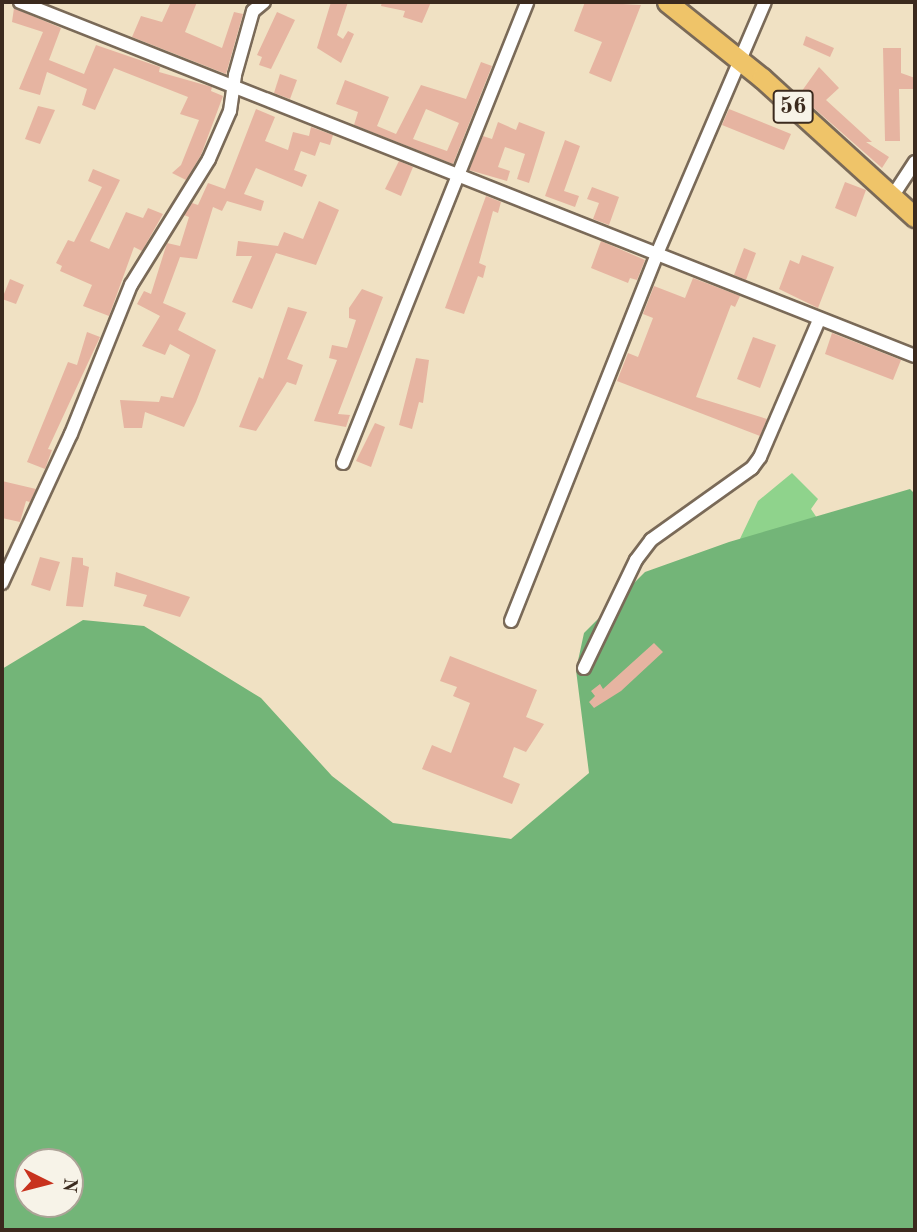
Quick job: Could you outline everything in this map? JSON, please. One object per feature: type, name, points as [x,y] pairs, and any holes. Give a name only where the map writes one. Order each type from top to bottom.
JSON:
[{"type":"highway","name":"56","points":[[667,2],[738,60],[915,217]]},
{"type":"street","points":[[20,2],[458,178],[915,356]]},
{"type":"street","points":[[2,583],[71,434],[131,285],[209,159],[236,88],[235,75],[253,11],[264,2]]},
{"type":"street","points":[[343,463],[527,2]]},
{"type":"street","points":[[511,621],[656,256],[765,2]]},
{"type":"street","points":[[892,197],[915,162]]},
{"type":"street","points":[[584,668],[636,559],[651,540],[752,468],[760,457],[819,320]]},
{"type":"green space","points":[[792,473],[818,499],[811,509],[821,524],[727,566],[758,501]]},
{"type":"green space","points":[[910,489],[915,494],[915,1230],[2,1230],[2,669],[83,620],[144,626],[261,698],[332,776],[393,823],[511,839],[589,773],[576,670],[584,633],[645,572],[729,542]]},
{"type":"building","points":[[171,2],[197,2],[185,32],[222,48],[234,12],[243,14],[226,74],[132,37],[141,16],[162,22]]},
{"type":"building","points":[[331,2],[348,2],[337,35],[343,39],[348,31],[354,34],[341,63],[317,48]]},
{"type":"building","points":[[382,2],[431,2],[422,23],[403,17],[405,11],[381,6]]},
{"type":"building","points":[[585,2],[641,5],[611,82],[589,73],[602,42],[574,31]]},
{"type":"building","points":[[14,8],[61,28],[49,60],[84,74],[96,45],[160,67],[159,72],[212,87],[211,91],[223,96],[201,155],[186,180],[172,173],[181,165],[199,120],[180,114],[188,97],[114,68],[95,110],[82,105],[87,89],[47,72],[40,95],[19,89],[43,32],[12,22]]},
{"type":"building","points":[[277,12],[295,20],[271,69],[259,65],[262,57],[257,55]]},
{"type":"building","points":[[806,36],[834,48],[830,57],[803,45]]},
{"type":"building","points":[[883,48],[901,48],[901,73],[915,78],[915,89],[899,89],[900,141],[885,141]]},
{"type":"building","points":[[481,62],[492,66],[453,164],[354,125],[358,112],[336,104],[345,80],[389,97],[377,126],[396,134],[421,85],[466,99]],"holes":[[[426,109],[459,123],[447,151],[413,139]]]},
{"type":"building","points":[[819,67],[839,88],[826,100],[872,142],[866,142],[889,157],[882,168],[799,95]]},
{"type":"building","points":[[280,74],[297,80],[290,99],[274,93]]},
{"type":"building","points":[[38,106],[55,110],[40,144],[25,139]]},
{"type":"building","points":[[256,109],[275,117],[265,141],[288,150],[293,132],[309,136],[311,127],[333,135],[330,145],[320,142],[315,156],[301,151],[294,170],[307,175],[302,187],[256,168],[244,194],[264,201],[261,211],[227,201],[222,211],[213,207],[197,259],[180,257],[163,303],[186,313],[178,330],[216,350],[196,402],[184,427],[145,412],[142,428],[124,428],[120,400],[159,402],[161,396],[173,398],[190,355],[170,344],[165,355],[142,346],[160,316],[137,304],[144,291],[151,294],[167,243],[180,246],[189,217],[184,215],[192,203],[198,205],[208,183],[225,189]]},
{"type":"building","points":[[729,109],[791,134],[784,150],[722,125]]},
{"type":"building","points":[[498,122],[516,130],[519,122],[545,132],[529,183],[517,179],[525,154],[505,147],[498,167],[510,171],[507,181],[469,170],[483,136],[492,139]]},
{"type":"building","points":[[565,140],[580,146],[564,191],[579,196],[575,207],[545,196]]},
{"type":"building","points":[[399,161],[413,167],[401,196],[385,189]]},
{"type":"building","points":[[93,169],[120,180],[90,241],[109,249],[126,212],[143,218],[148,208],[163,214],[142,251],[134,247],[109,316],[83,306],[92,285],[60,271],[62,266],[56,263],[68,240],[74,242],[102,187],[88,181]]},
{"type":"building","points":[[845,182],[866,190],[856,217],[835,208]]},
{"type":"building","points":[[592,187],[619,197],[609,225],[593,219],[599,203],[587,199]]},
{"type":"building","points":[[486,196],[501,202],[498,213],[493,211],[479,263],[486,266],[483,278],[478,276],[464,314],[445,308]]},
{"type":"building","points":[[319,201],[339,210],[316,265],[276,253],[252,309],[232,302],[252,256],[236,256],[238,241],[278,246],[284,232],[303,239]]},
{"type":"building","points":[[601,241],[645,260],[637,280],[630,278],[628,283],[591,268]]},
{"type":"building","points":[[744,248],[756,253],[746,280],[734,275]]},
{"type":"building","points":[[802,255],[834,267],[818,308],[779,289],[790,260],[799,264]]},
{"type":"building","points":[[693,278],[740,296],[735,307],[731,305],[696,397],[767,419],[760,436],[617,381],[628,353],[638,357],[653,318],[643,314],[654,286],[685,298]]},
{"type":"building","points":[[10,279],[24,285],[16,304],[2,299]]},
{"type":"building","points":[[362,289],[383,297],[338,414],[350,415],[346,427],[314,421],[337,360],[329,358],[332,345],[347,348],[356,320],[349,318],[349,308]]},
{"type":"building","points":[[288,307],[307,312],[287,359],[303,365],[296,385],[287,382],[256,431],[239,427],[259,377],[263,379]]},
{"type":"building","points":[[87,332],[100,337],[48,449],[52,450],[45,469],[27,462],[68,362],[77,365]]},
{"type":"building","points":[[832,333],[901,360],[893,380],[825,354]]},
{"type":"building","points":[[753,337],[776,345],[760,388],[737,379]]},
{"type":"building","points":[[416,358],[429,360],[423,403],[419,402],[412,429],[399,425]]},
{"type":"building","points":[[375,423],[385,427],[371,467],[356,461]]},
{"type":"building","points":[[2,481],[36,489],[30,502],[26,501],[20,522],[2,518]]},
{"type":"building","points":[[40,557],[60,562],[50,591],[31,585]]},
{"type":"building","points":[[72,557],[83,558],[83,565],[89,567],[83,607],[66,606]]},
{"type":"building","points":[[116,572],[190,597],[180,617],[143,606],[147,595],[114,586]]},
{"type":"building","points":[[654,643],[663,652],[621,691],[594,708],[589,702],[595,696],[591,691],[600,684],[603,689]]},
{"type":"building","points":[[450,656],[537,690],[526,717],[544,724],[526,752],[514,747],[503,777],[520,784],[512,804],[422,769],[432,745],[451,753],[470,703],[453,696],[457,687],[440,681]]}]
